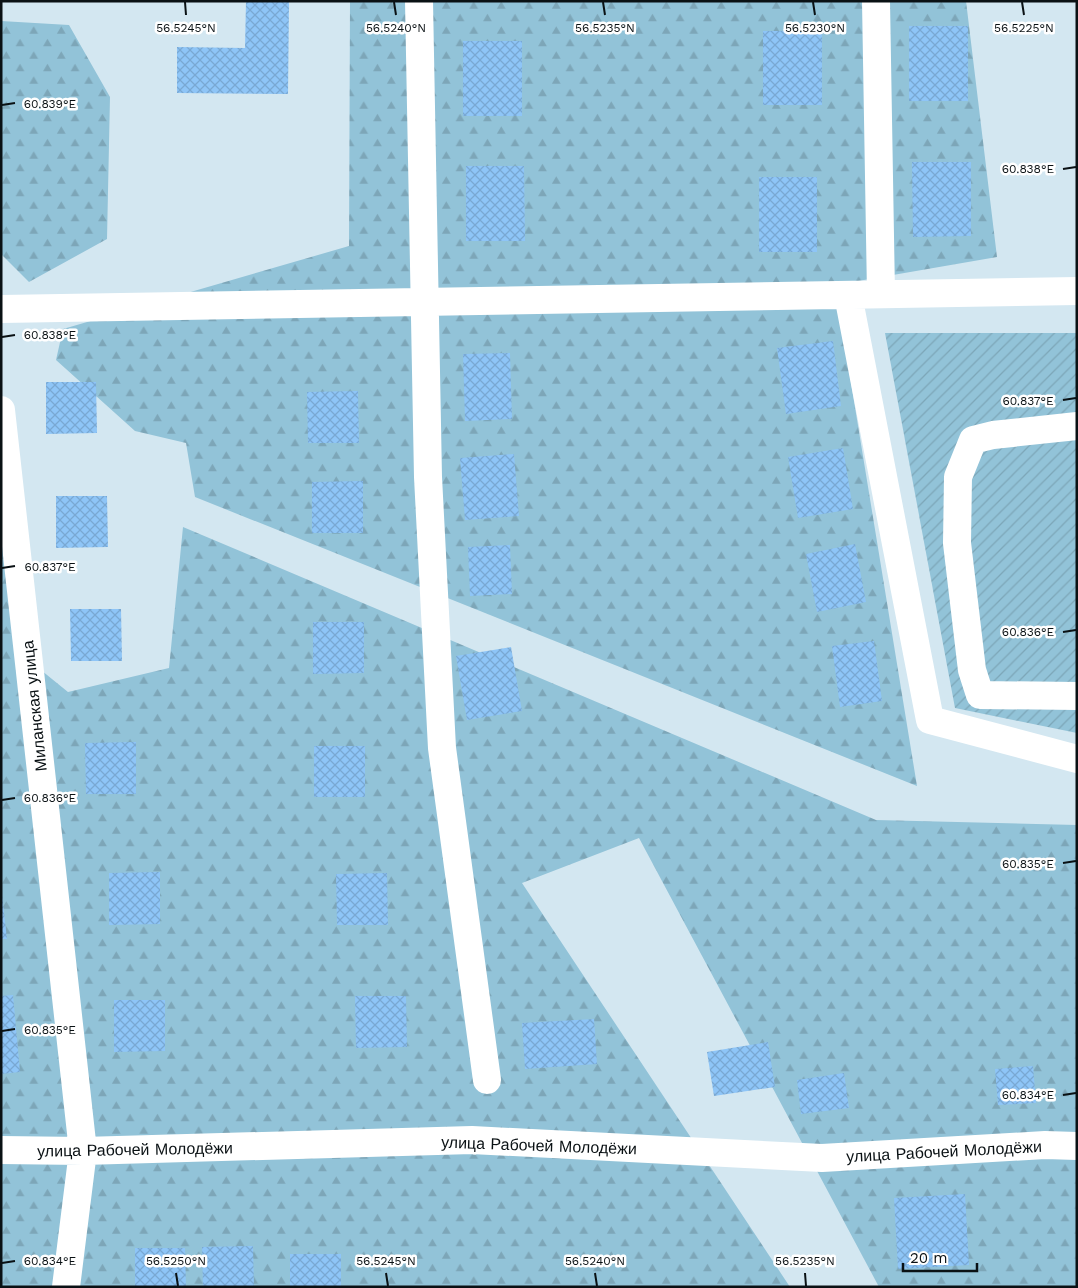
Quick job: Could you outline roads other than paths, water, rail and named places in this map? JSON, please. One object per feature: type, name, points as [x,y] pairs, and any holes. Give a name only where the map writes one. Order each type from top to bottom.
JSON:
[{"type":"street","points":[[419,1],[428,477],[442,748],[488,1080]]},
{"type":"street","points":[[876,1],[881,294]]},
{"type":"street","points":[[1,310],[1077,291]]},
{"type":"street","points":[[848,295],[930,720],[1077,759]]},
{"type":"street","name":"Миланская улица","points":[[1,410],[82,1151],[66,1287]]},
{"type":"street","points":[[1077,426],[993,435],[973,440],[958,477],[957,544],[972,670],[980,695],[1077,696]]},
{"type":"street","name":"улица Рабочей Молодёжи","points":[[1,1150],[82,1151],[472,1140],[822,1158],[1045,1145],[1077,1146]]}]
